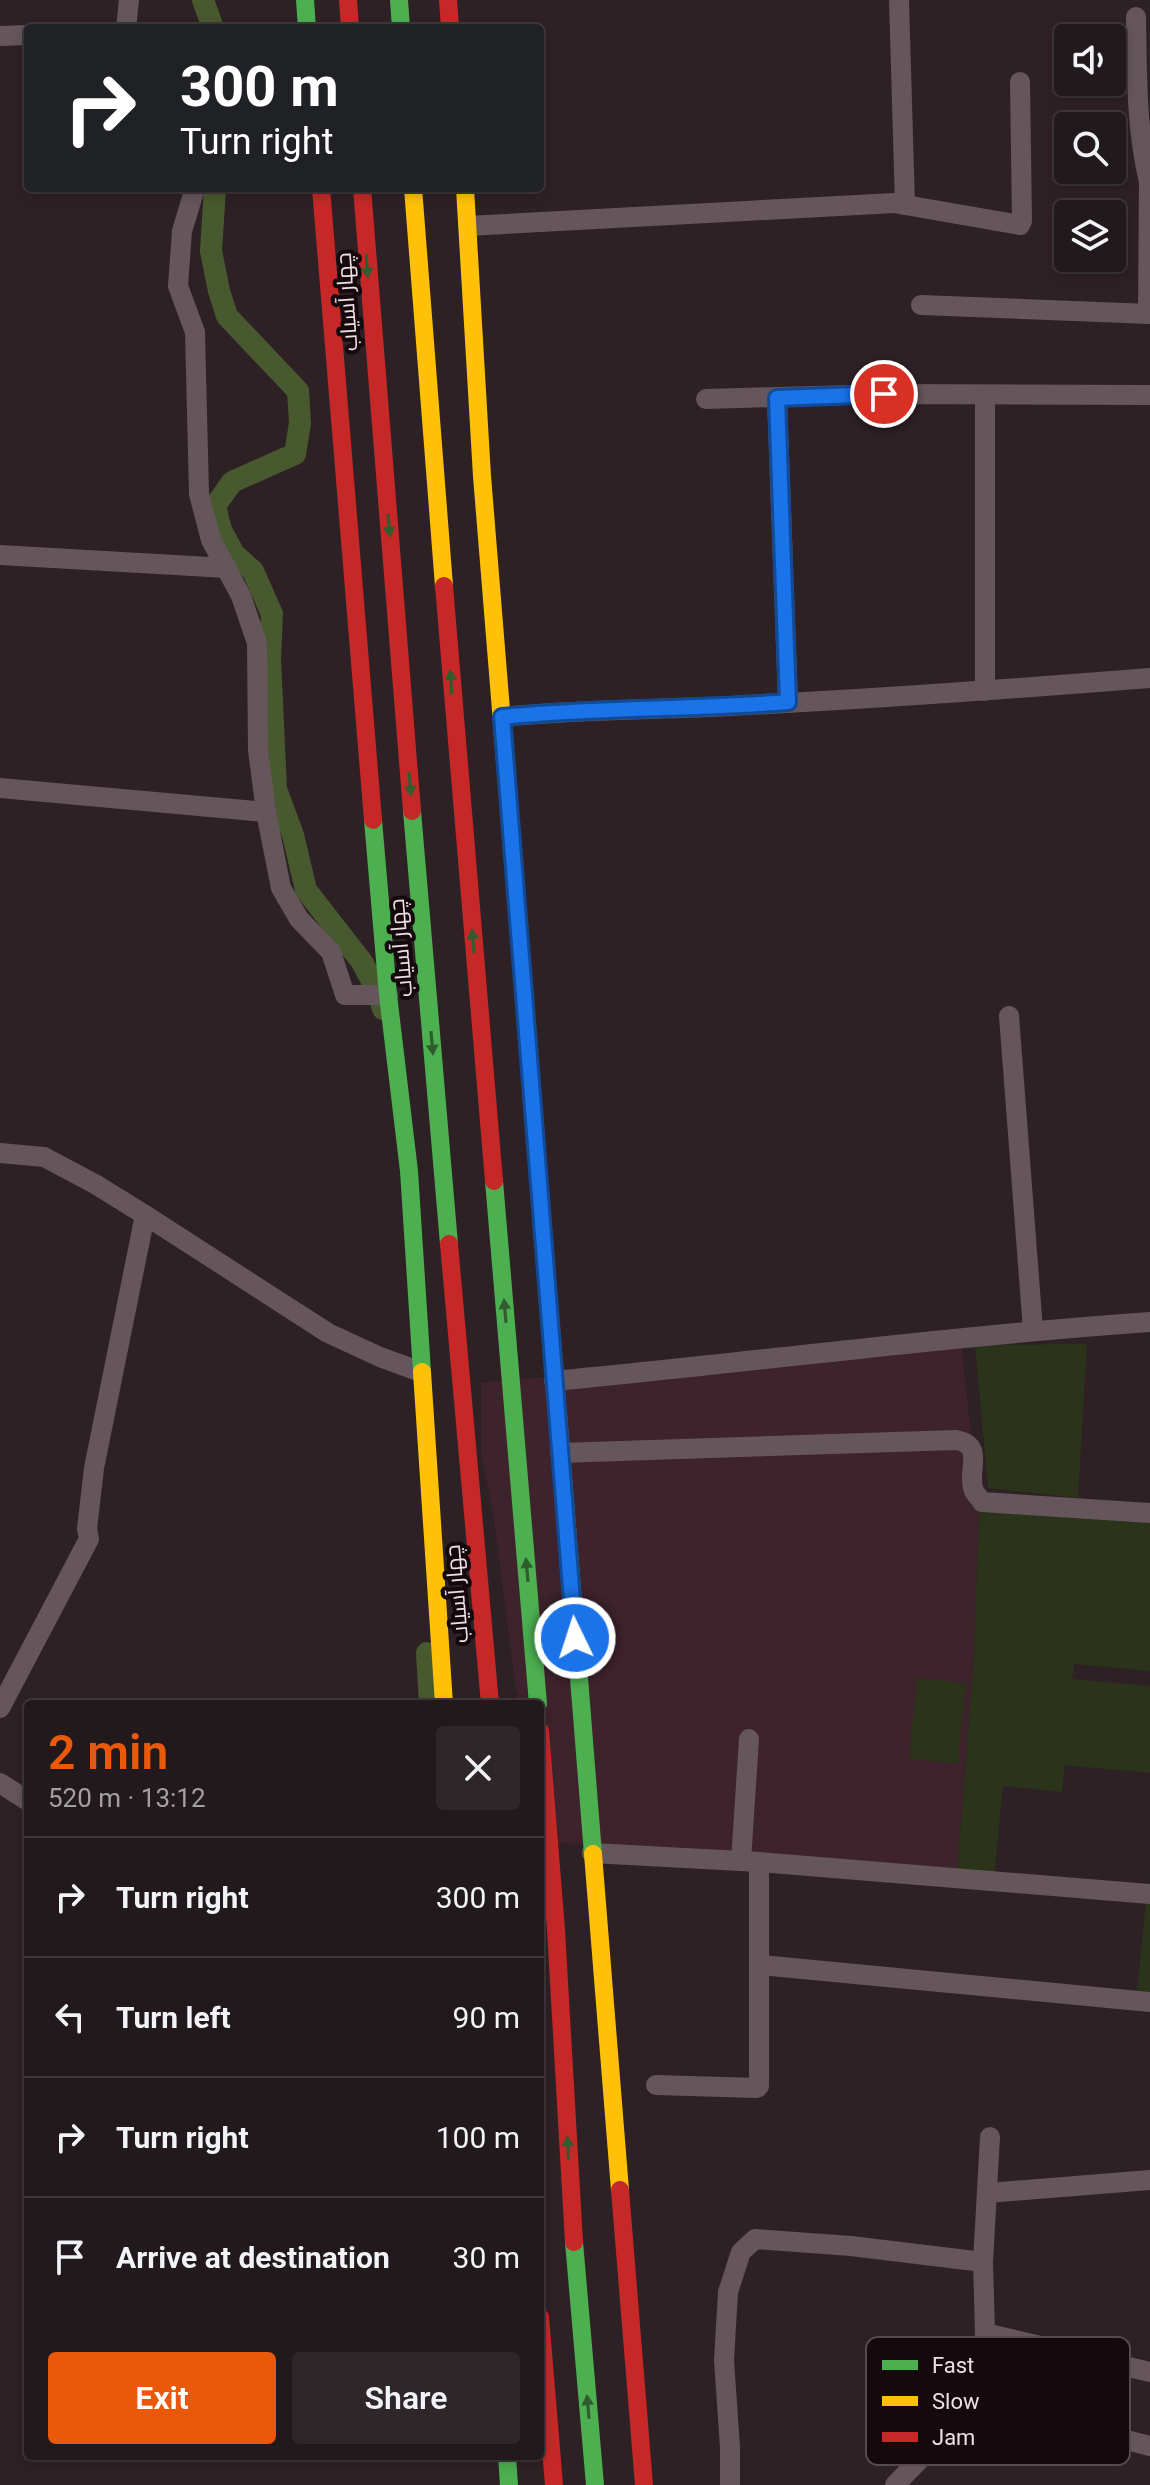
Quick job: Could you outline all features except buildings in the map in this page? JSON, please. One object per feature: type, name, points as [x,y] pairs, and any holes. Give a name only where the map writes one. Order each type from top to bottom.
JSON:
[{"type":"main road","points":[[305,0],[307,24]]},
{"type":"main road","points":[[348,0],[350,24]]},
{"type":"main road","points":[[399,0],[401,24]]},
{"type":"main road","points":[[448,0],[450,24]]},
{"type":"main road","points":[[321,192],[388,995],[409,1171],[412,1369],[444,1700]]},
{"type":"main road","name":"چهار آسیاب","points":[[362,192],[412,725],[463,1408],[490,1700]]},
{"type":"main road","points":[[413,192],[448,724],[538,1700]]},
{"type":"main road","points":[[465,192],[482,476],[644,2485]]},
{"type":"main road","points":[[544,1781],[556,1930],[563,2190],[595,2485]]},
{"type":"main road","points":[[544,2365],[554,2485]]},
{"type":"main road","points":[[507,2460],[509,2485]]},
{"type":"street","points":[[126,24],[129,0]]},
{"type":"street","points":[[899,0],[905,205]]},
{"type":"street","points":[[921,305],[1149,314],[1149,182],[1144,163],[1137,90],[1136,17]]},
{"type":"street","points":[[0,36],[24,35]]},
{"type":"street","points":[[468,226],[894,203],[1020,225],[1020,82]]},
{"type":"street","points":[[194,192],[182,231],[178,286],[195,332],[199,494],[211,540],[241,596],[257,643],[258,750],[281,888],[299,919],[331,952],[345,995],[388,995]]},
{"type":"street","points":[[706,399],[884,394],[1150,395]]},
{"type":"street","points":[[985,395],[985,691]]},
{"type":"street","points":[[777,398],[788,702]]},
{"type":"street","points":[[0,555],[227,568]]},
{"type":"street","points":[[502,717],[558,711],[732,706],[985,691],[1150,678]]},
{"type":"street","points":[[0,788],[266,812]]},
{"type":"street","points":[[1009,1016],[1033,1330]]},
{"type":"street","points":[[0,1153],[44,1157],[95,1184],[328,1333],[412,1369]]},
{"type":"street","points":[[0,1708],[89,1539],[87,1529],[94,1468],[145,1215]]},
{"type":"street","points":[[554,1381],[758,1362],[1033,1330],[1150,1322]]},
{"type":"street","points":[[560,1453],[956,1440],[966,1442],[972,1449],[973,1490],[982,1502],[1150,1513]]},
{"type":"street","points":[[656,2085],[759,2086],[761,1965],[750,1862],[749,1739]]},
{"type":"street","points":[[0,1783],[24,1798]]},
{"type":"street","points":[[592,1853],[750,1862],[1150,1894]]},
{"type":"street","points":[[761,1965],[1150,2002]]},
{"type":"street","points":[[984,2337],[983,2262],[990,2137]]},
{"type":"street","points":[[987,2193],[1150,2180]]},
{"type":"street","points":[[734,2484],[724,2360],[728,2292],[741,2252],[755,2239],[851,2246],[983,2262]]},
{"type":"street","points":[[985,2333],[1002,2337]]},
{"type":"street","points":[[1130,2367],[1150,2372]]},
{"type":"street","points":[[1130,2441],[1150,2446]]},
{"type":"street","points":[[895,2485],[914,2465]]},
{"type":"shaded area","points":[[961,1339],[979,1512],[974,1653],[957,1873],[544,1841],[544,1700],[517,1700],[492,1506],[481,1456],[481,1383]]},
{"type":"green space","points":[[1087,1344],[1078,1498],[988,1488],[975,1345]]},
{"type":"green space","points":[[979,1512],[1150,1521],[1150,1671],[1074,1664],[1072,1679],[1150,1686],[1150,1773],[1065,1765],[1062,1792],[1003,1786],[994,1877],[957,1873],[974,1653]]},
{"type":"green space","points":[[917,1678],[966,1683],[958,1764],[909,1758]]},
{"type":"green space","points":[[1146,1901],[1150,1901],[1150,1992],[1137,1990]]},
{"type":"waterway","points":[[203,0],[212,24]]},
{"type":"waterway","points":[[215,192],[211,251],[227,316],[298,391],[300,423],[295,454],[232,482],[215,506],[221,530],[234,554],[253,571],[272,614],[270,659],[276,789],[293,835],[306,890],[362,962],[379,994],[383,1009]]},
{"type":"waterway","points":[[427,1653],[430,1700]]},
{"type":"traffic: fast","points":[[305,0],[307,24]]},
{"type":"traffic: fast","points":[[399,0],[401,24]]},
{"type":"traffic: fast","points":[[412,811],[449,1244]]},
{"type":"traffic: fast","points":[[373,820],[388,995],[409,1171],[422,1372]]},
{"type":"traffic: fast","points":[[494,1181],[538,1700]]},
{"type":"traffic: fast","points":[[558,1414],[593,1854]]},
{"type":"traffic: fast","points":[[574,2242],[595,2485]]},
{"type":"traffic: fast","points":[[507,2460],[509,2485]]},
{"type":"traffic: slow","points":[[413,192],[444,586]]},
{"type":"traffic: slow","points":[[465,192],[482,476],[507,784]]},
{"type":"traffic: slow","points":[[422,1372],[444,1700]]},
{"type":"traffic: slow","points":[[593,1854],[620,2190]]},
{"type":"traffic: jam","points":[[348,0],[350,24]]},
{"type":"traffic: jam","points":[[448,0],[450,24]]},
{"type":"traffic: jam","points":[[321,192],[373,820]]},
{"type":"traffic: jam","points":[[362,192],[412,811]]},
{"type":"traffic: jam","points":[[444,586],[494,1181]]},
{"type":"traffic: jam","points":[[507,784],[558,1414]]},
{"type":"traffic: jam","points":[[449,1244],[490,1700]]},
{"type":"traffic: jam","points":[[544,1781],[574,2242]]},
{"type":"traffic: jam","points":[[620,2190],[644,2485]]},
{"type":"traffic: jam","points":[[544,2365],[554,2485]]},
{"type":"route","points":[[575,1638],[502,717],[558,711],[788,702],[777,398],[884,394]]}]
